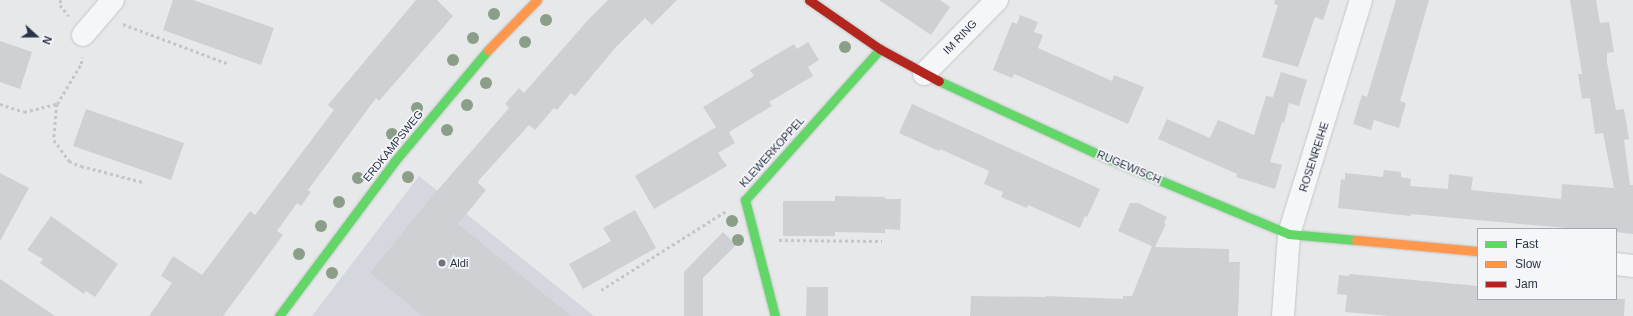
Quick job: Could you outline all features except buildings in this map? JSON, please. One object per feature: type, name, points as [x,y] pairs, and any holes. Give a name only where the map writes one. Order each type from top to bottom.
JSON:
[{"type":"street","name":"ERDKAMPSWEG","points":[[279,316],[394,162],[476,63],[537,0]]},
{"type":"street","name":"RUGEWISCH","points":[[808,0],[880,49],[924,74],[1104,157],[1289,234],[1477,251]]},
{"type":"street","name":"IM RING","points":[[924,74],[997,0]]},
{"type":"street","name":"ROSENREIHE","points":[[1283,316],[1289,234],[1362,0]]},
{"type":"street","points":[[83,35],[106,8]]},
{"type":"street","name":"KLEWERKOPPEL","points":[[775,316],[745,200],[880,49]]},
{"type":"street","points":[[1617,264],[1633,266]]},
{"type":"path","points":[[106,8],[229,64]]},
{"type":"path","points":[[83,35],[82,64],[57,104],[54,140],[69,161],[81,166],[142,182]]},
{"type":"path","points":[[0,104],[24,112],[57,104]]},
{"type":"path","points":[[601,290],[745,200]]},
{"type":"path","points":[[755,240],[882,241]]},
{"type":"shaded area","points":[[419,176],[594,316],[312,316]]},
{"type":"traffic: fast","points":[[775,316],[745,200],[880,49]]},
{"type":"traffic: fast","points":[[279,316],[394,162],[488,50]]},
{"type":"traffic: fast","points":[[939,81],[1104,157],[1289,234],[1356,240]]},
{"type":"traffic: slow","points":[[488,50],[537,0]]},
{"type":"traffic: slow","points":[[1356,240],[1477,251]]},
{"type":"traffic: jam","points":[[809,0],[880,49],[939,81]]},
{"type":"place","name":"Aldi","points":[[442,263]]}]
